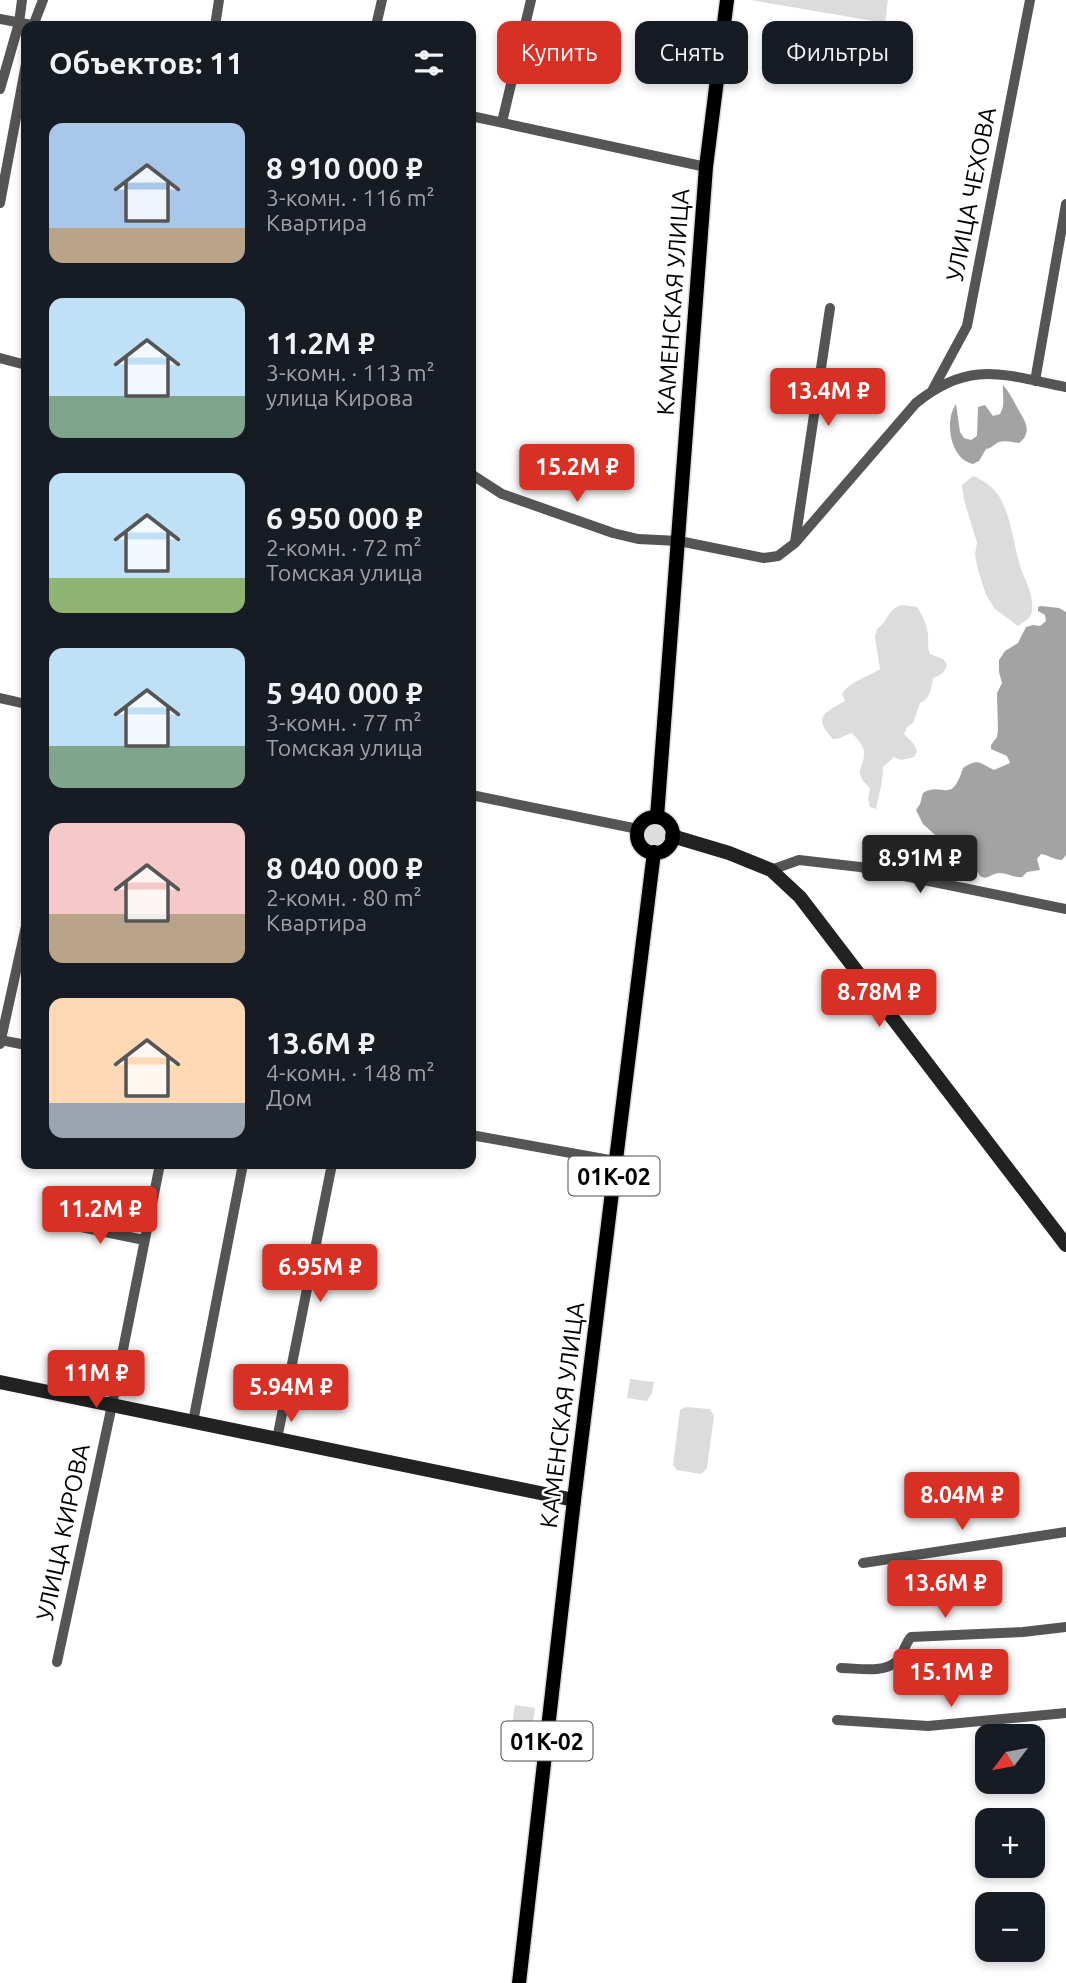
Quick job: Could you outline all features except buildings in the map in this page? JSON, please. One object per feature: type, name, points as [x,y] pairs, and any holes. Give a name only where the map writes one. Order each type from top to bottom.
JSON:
[{"type":"main road","name":"КАМЕНСКАЯ УЛИЦА","points":[[657,817],[706,167],[727,0]]},
{"type":"main road","points":[[657,817],[670,826],[672,836],[668,846],[654,852],[640,845],[637,835],[643,821],[657,817]]},
{"type":"main road","name":"КАМЕНСКАЯ УЛИЦА","points":[[519,1983],[574,1500],[654,852]]},
{"type":"street","points":[[0,89],[19,23],[22,0]]},
{"type":"street","points":[[37,21],[43,0]]},
{"type":"street","points":[[216,21],[219,0]]},
{"type":"street","points":[[377,21],[382,0]]},
{"type":"street","points":[[502,122],[531,0]]},
{"type":"street","name":"УЛИЦА ЧЕХОВА","points":[[933,389],[967,326],[1030,0]]},
{"type":"street","points":[[0,19],[19,23]]},
{"type":"street","points":[[0,203],[21,91]]},
{"type":"street","points":[[476,117],[706,167]]},
{"type":"street","points":[[1035,381],[1066,204]]},
{"type":"street","points":[[795,543],[830,307]]},
{"type":"street","points":[[0,358],[21,364]]},
{"type":"street","points":[[476,477],[502,494],[613,533],[638,539],[679,541],[765,558],[778,556],[795,543],[916,403],[933,389],[954,379],[993,373],[1066,387]]},
{"type":"street","points":[[0,698],[21,703]]},
{"type":"street","points":[[476,796],[638,830]]},
{"type":"street","points":[[672,836],[729,853],[771,870],[800,897],[1066,1245]]},
{"type":"street","points":[[771,870],[799,860],[860,867],[1066,909]]},
{"type":"street","points":[[21,948],[0,1041],[21,1044]]},
{"type":"street","points":[[476,1136],[615,1161]]},
{"type":"street","name":"УЛИЦА КИРОВА","points":[[57,1662],[159,1169]]},
{"type":"street","points":[[193,1422],[242,1169]]},
{"type":"street","points":[[277,1439],[331,1169]]},
{"type":"street","points":[[62,1223],[144,1240]]},
{"type":"street","points":[[0,1382],[574,1500]]},
{"type":"street","points":[[863,1563],[1066,1532]]},
{"type":"street","points":[[841,1668],[892,1666],[899,1660],[904,1645],[911,1637],[1023,1632],[1066,1627]]},
{"type":"street","points":[[837,1720],[928,1726],[1066,1713]]},
{"type":"shaded area","points":[[751,0],[888,0],[885,21]]},
{"type":"shaded area","points":[[1003,385],[1025,422],[1026,435],[1019,443],[1001,441],[986,449],[979,461],[973,464],[965,461],[954,447],[951,438],[952,411],[956,404],[960,432],[964,438],[971,440],[977,436],[978,407],[985,405],[993,416],[1000,414]]},
{"type":"shaded area","points":[[973,476],[997,493],[1010,522],[1018,560],[1032,600],[1030,616],[1018,626],[995,609],[986,595],[978,570],[975,554],[977,543],[962,485]]},
{"type":"shaded area","points":[[902,605],[917,607],[927,628],[930,654],[943,659],[947,664],[942,673],[933,678],[928,696],[920,703],[913,723],[907,727],[904,734],[914,744],[917,751],[914,757],[901,760],[894,757],[883,767],[876,809],[870,807],[870,788],[860,773],[864,757],[861,744],[852,733],[833,739],[822,720],[826,712],[845,701],[842,694],[850,686],[880,669],[875,637],[877,629],[894,609]]},
{"type":"shaded area","points":[[1041,606],[1059,608],[1066,612],[1066,855],[1062,860],[1041,854],[1037,859],[1040,870],[1027,872],[1022,877],[999,873],[984,878],[980,876],[975,861],[965,873],[953,860],[943,857],[944,843],[923,824],[916,810],[923,793],[950,789],[959,779],[963,768],[972,763],[979,763],[994,770],[1010,763],[1007,756],[991,749],[998,730],[997,693],[1002,683],[999,660],[1005,651],[1018,643],[1026,627],[1040,626],[1046,621],[1045,615],[1038,611]]},
{"type":"shaded area","points":[[654,819],[665,823],[669,834],[665,845],[654,849],[643,845],[639,834],[643,823]]},
{"type":"shaded area","points":[[630,1379],[654,1382],[647,1401],[627,1398]]},
{"type":"shaded area","points":[[686,1407],[710,1409],[714,1416],[707,1468],[701,1474],[677,1470],[673,1465],[680,1410]]},
{"type":"shaded area","points":[[515,1705],[535,1708],[532,1728],[512,1725]]}]
